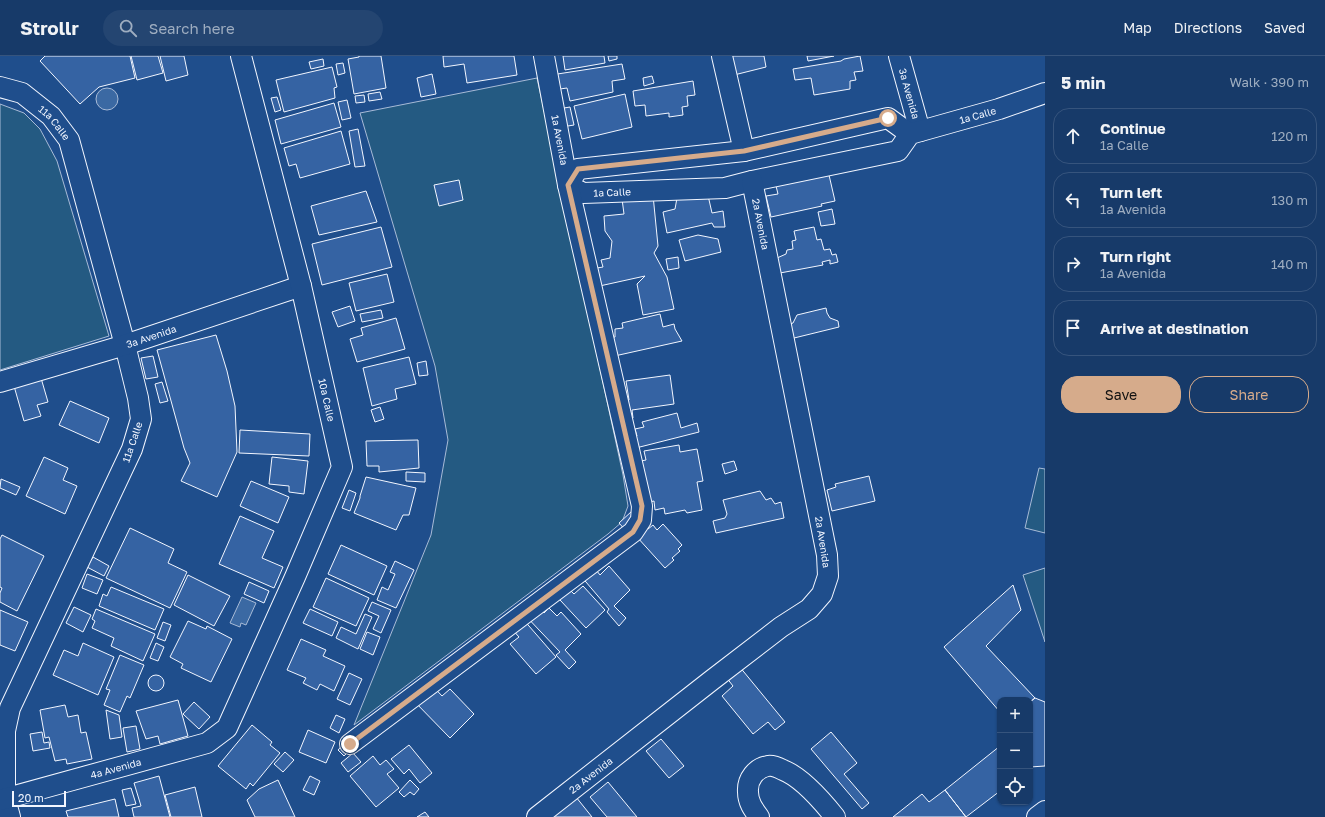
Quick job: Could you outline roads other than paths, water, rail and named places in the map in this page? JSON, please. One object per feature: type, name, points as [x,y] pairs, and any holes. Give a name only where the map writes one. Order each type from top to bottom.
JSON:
[{"type":"street","name":"10a Calle","points":[[226,728],[295,577],[342,466],[301,286],[241,56]]},
{"type":"street","name":"1a Avenida","points":[[350,744],[633,532],[640,520],[642,506],[568,185],[544,56]]},
{"type":"street","points":[[722,56],[744,151]]},
{"type":"street","name":"3a Avenida","points":[[899,56],[915,133]]},
{"type":"street","name":"11a Calle","points":[[0,87],[22,93],[51,116],[69,140],[125,345],[138,398],[141,419],[132,449],[10,708],[5,731],[5,805]]},
{"type":"street","name":"1a Calle","points":[[568,185],[583,193],[725,188],[898,151],[915,133],[999,109],[1045,93]]},
{"type":"street","points":[[568,185],[578,169],[744,151],[888,118],[915,133]]},
{"type":"street","points":[[744,151],[749,151],[757,156],[761,165],[759,174],[752,181]]},
{"type":"street","name":"2a Avenida","points":[[537,817],[712,680],[781,627],[809,608],[822,594],[828,576],[827,555],[752,181]]},
{"type":"street","name":"3a Avenida","points":[[0,382],[125,345],[301,286]]},
{"type":"street","name":"4a Avenida","points":[[5,805],[207,743],[226,728]]},
{"type":"street","points":[[758,817],[752,807],[748,791],[751,777],[758,769],[770,765],[784,770],[800,782],[817,797],[835,817]]},
{"type":"street","points":[[1037,817],[1045,811]]}]
